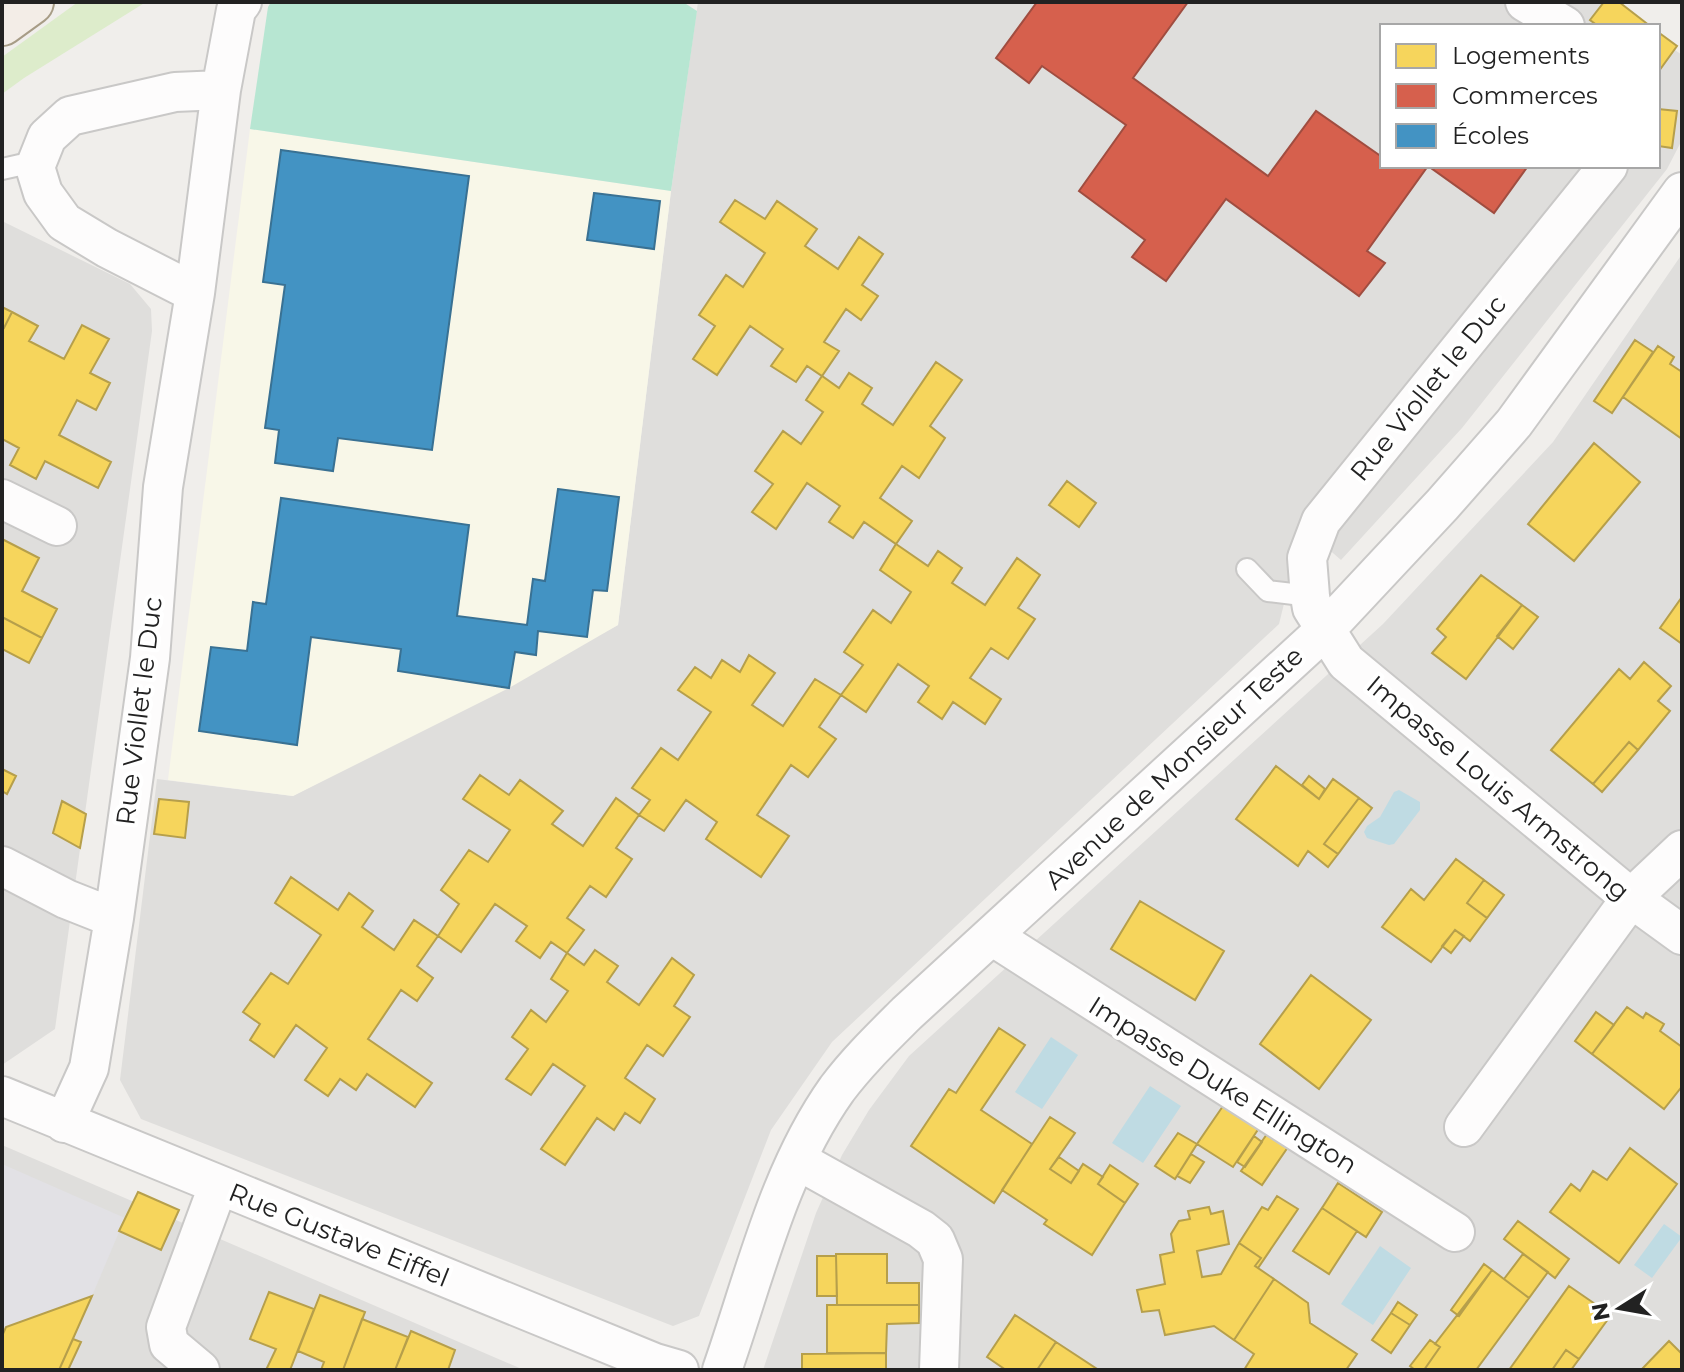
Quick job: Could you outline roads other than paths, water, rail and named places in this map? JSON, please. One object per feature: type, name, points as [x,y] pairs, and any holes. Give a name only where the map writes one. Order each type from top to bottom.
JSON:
[{"type":"main road","points":[[2,23],[31,2]]},
{"type":"street","name":"Rue Viollet le Duc","points":[[64,1123],[89,1068],[114,918],[150,658],[163,487],[195,293],[221,90],[236,10],[242,2]]},
{"type":"street","points":[[1525,2],[1562,24]]},
{"type":"street","points":[[195,293],[64,222],[43,193],[18,168],[70,116],[175,92],[221,90]]},
{"type":"street","name":"Rue Viollet le Duc","points":[[1317,613],[1307,558],[1321,521],[1606,168]]},
{"type":"street","name":"Avenue de Monsieur Teste","points":[[722,1370],[778,1204],[797,1160],[837,1091],[858,1064],[907,1013],[1180,760],[1317,613],[1514,423],[1682,192]]},
{"type":"street","points":[[2,499],[57,526]]},
{"type":"street","name":"Impasse Louis Armstrong","points":[[1317,613],[1346,662],[1631,898],[1682,935]]},
{"type":"street","points":[[1464,1127],[1631,898],[1682,850]]},
{"type":"street","points":[[2,866],[66,899],[114,918]]},
{"type":"street","name":"Impasse Duke Ellington","points":[[992,936],[1455,1232]]},
{"type":"street","name":"Rue Gustave Eiffel","points":[[2,1096],[655,1363],[679,1370]]},
{"type":"street","points":[[797,1160],[921,1229],[935,1240],[943,1259],[939,1370]]},
{"type":"street","points":[[200,1370],[169,1344],[166,1327],[218,1186]]},
{"type":"lane","points":[[1247,569],[1268,591],[1317,613]]},
{"type":"water","points":[[1399,790],[1420,802],[1420,810],[1394,844],[1367,838],[1364,832],[1367,826],[1380,817],[1394,792]]},
{"type":"water","points":[[1051,1037],[1078,1055],[1042,1109],[1015,1092]]},
{"type":"water","points":[[1150,1086],[1181,1106],[1143,1163],[1112,1143]]},
{"type":"water","points":[[1664,1224],[1682,1237],[1652,1278],[1634,1265]]},
{"type":"water","points":[[1380,1246],[1411,1268],[1373,1325],[1341,1304]]}]
